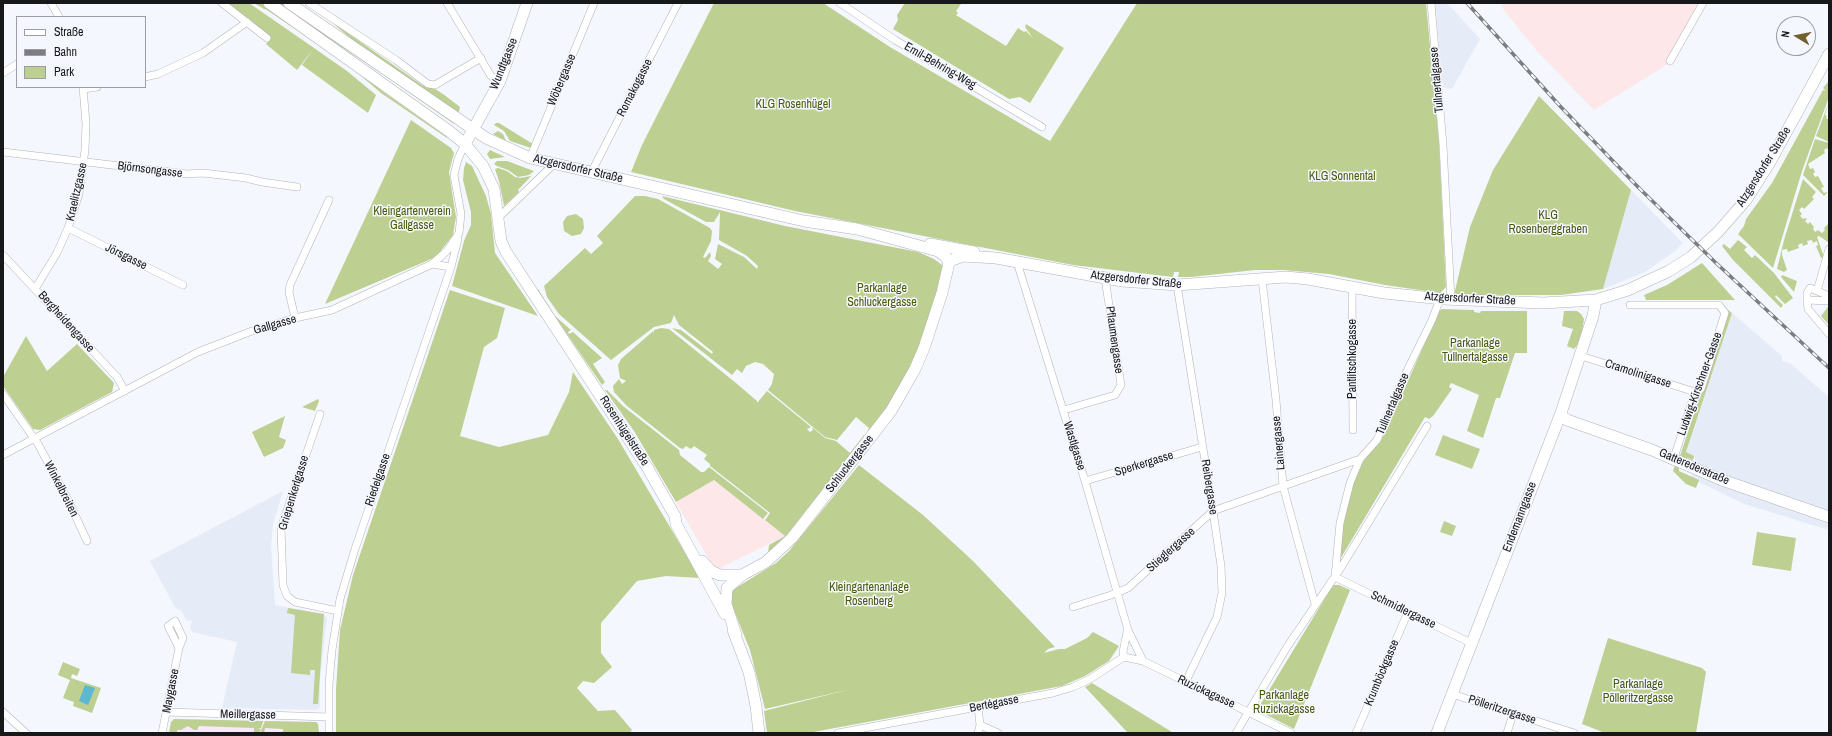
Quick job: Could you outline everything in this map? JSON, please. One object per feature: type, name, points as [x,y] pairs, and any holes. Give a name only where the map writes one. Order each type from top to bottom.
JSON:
[{"type":"main road","points":[[269,3],[465,144]]},
{"type":"main road","name":"Atzgersdorfer Straße","points":[[289,3],[473,129],[501,146],[530,158],[553,165],[804,221],[852,228],[872,235],[938,251],[945,256],[949,263],[952,260],[963,256],[996,258],[1105,278],[1177,285],[1286,277],[1384,293],[1446,300],[1543,303],[1596,300],[1628,290],[1669,271],[1691,256],[1722,227],[1746,200],[1770,162],[1829,54]]},
{"type":"main road","name":"Wundtgasse","points":[[465,144],[500,81],[527,3]]},
{"type":"main road","name":"Rosenhügelstraße","points":[[465,144],[483,166],[494,189],[499,217],[501,241],[513,266],[626,432],[675,516],[676,524],[736,636],[749,672],[756,706],[759,733]]},
{"type":"main road","name":"Atzgersdorfer Straße","points":[[905,242],[914,241],[958,248],[986,254],[996,258]]},
{"type":"main road","name":"Schluckergasse","points":[[736,636],[726,604],[725,595],[727,588],[742,575],[766,562],[792,538],[891,411],[915,369],[924,348],[942,293],[949,263]]},
{"type":"main road","name":"Endemanngasse","points":[[1437,733],[1561,413],[1581,356],[1593,316],[1596,300]]},
{"type":"main road","name":"Gatterederstraße","points":[[1561,413],[1567,420],[1674,458],[1707,474],[1829,517]]},
{"type":"main road","points":[[675,516],[707,568],[720,575],[742,575]]},
{"type":"street","points":[[51,3],[58,16]]},
{"type":"street","points":[[222,3],[267,38]]},
{"type":"street","points":[[309,3],[396,60],[426,84],[435,84],[480,58]]},
{"type":"street","points":[[448,3],[490,76],[500,81]]},
{"type":"street","name":"Wöbergasse","points":[[530,158],[594,3]]},
{"type":"street","name":"Romakogasse","points":[[591,173],[678,3]]},
{"type":"street","name":"Emil-Behring-Weg","points":[[840,3],[895,40],[1042,127]]},
{"type":"street","name":"Tullnertalgasse","points":[[1335,577],[1340,523],[1350,483],[1360,459],[1378,440],[1405,375],[1432,320],[1446,300],[1443,144],[1431,3]]},
{"type":"street","points":[[1670,60],[1703,3]]},
{"type":"street","points":[[146,77],[158,74],[203,53],[246,22]]},
{"type":"street","points":[[3,74],[16,65]]},
{"type":"street","name":"Kraelitzgasse","points":[[35,289],[57,253],[68,228],[79,194],[84,161],[86,124],[83,88]]},
{"type":"street","name":"Gallgasse","points":[[3,455],[198,352],[220,342],[295,318],[332,310],[432,264],[447,252],[459,233],[461,214],[454,174],[458,159],[465,144]]},
{"type":"street","name":"Björnsongasse","points":[[3,152],[187,174],[203,172],[297,187]]},
{"type":"street","points":[[499,217],[553,165]]},
{"type":"street","points":[[295,318],[289,292],[290,285],[329,200]]},
{"type":"street","name":"Jörsgasse","points":[[68,228],[183,285]]},
{"type":"street","name":"Riedelgasse","points":[[329,733],[331,657],[338,611],[355,549],[451,267],[459,233]]},
{"type":"street","points":[[1817,291],[1829,249]]},
{"type":"street","name":"Bergheidengasse","points":[[3,256],[117,377],[126,390]]},
{"type":"street","name":"Wastlgasse","points":[[1017,262],[1064,410],[1128,630],[1142,661]]},
{"type":"street","points":[[432,264],[451,267]]},
{"type":"street","name":"Pflaumengasse","points":[[1064,410],[1115,395],[1121,385],[1105,278]]},
{"type":"street","name":"Lainergasse","points":[[1262,279],[1276,400],[1283,486],[1315,604]]},
{"type":"street","name":"Reibergasse","points":[[1177,285],[1213,511],[1222,593],[1217,617],[1185,683]]},
{"type":"street","name":"Pantlitschkogasse","points":[[1352,287],[1353,430]]},
{"type":"street","points":[[1829,296],[1810,288],[1807,293],[1808,309],[1829,334]]},
{"type":"street","points":[[1807,300],[1829,301]]},
{"type":"street","name":"Ludwig-Kirschner-Gasse","points":[[1630,305],[1719,305],[1725,313],[1701,389],[1695,392],[1674,458]]},
{"type":"street","name":"Cramolinigasse","points":[[1581,356],[1695,392]]},
{"type":"street","name":"Winkelbreiten","points":[[3,394],[34,439],[69,502],[87,541]]},
{"type":"street","name":"Griepenkerlgasse","points":[[320,414],[281,528],[283,585],[287,596],[297,602],[338,611]]},
{"type":"street","points":[[1236,733],[1315,604],[1335,577],[1427,426]]},
{"type":"street","name":"Sperkergasse","points":[[1085,481],[1202,447]]},
{"type":"street","name":"Stieglergasse","points":[[1073,607],[1118,593],[1128,588],[1213,511],[1360,459]]},
{"type":"street","name":"Schmidlergasse","points":[[1335,577],[1471,643]]},
{"type":"street","name":"Krumböckgasse","points":[[1356,733],[1408,612]]},
{"type":"street","name":"Wastlgasse","points":[[1124,657],[1123,652],[1128,630]]},
{"type":"street","name":"Maygasse","points":[[162,733],[179,648]]},
{"type":"street","points":[[1124,657],[1142,661]]},
{"type":"street","name":"Bertégasse","points":[[838,733],[876,729],[978,707],[1053,693],[1073,687],[1102,672],[1124,657]]},
{"type":"street","name":"Ruzickagasse","points":[[1142,661],[1291,733]]},
{"type":"street","name":"Pölleritzergasse","points":[[1452,694],[1574,733]]},
{"type":"street","points":[[978,707],[980,725],[978,733]]},
{"type":"street","points":[[3,712],[22,732]]},
{"type":"street","name":"Meillergasse","points":[[167,712],[329,717]]},
{"type":"street","points":[[1507,733],[1512,714]]},
{"type":"street","points":[[980,725],[998,733]]},
{"type":"shaded area","points":[[1435,3],[1447,3],[1480,39],[1452,89],[1443,87]]},
{"type":"shaded area","points":[[1501,3],[1698,3],[1666,63],[1668,64],[1594,110],[1536,50],[1503,9]]},
{"type":"shaded area","points":[[1631,190],[1683,243],[1674,252],[1645,272],[1603,289]]},
{"type":"shaded area","points":[[1732,313],[1782,356],[1782,361],[1791,364],[1829,397],[1829,530],[1744,504],[1691,478],[1695,457],[1686,453]]},
{"type":"shaded area","points":[[714,480],[785,536],[718,569],[711,563],[676,502]]},
{"type":"shaded area","points":[[283,491],[273,524],[271,546],[275,605],[323,614],[327,618],[320,679],[319,709],[222,708],[237,642],[192,632],[190,628],[192,621],[186,620],[181,610],[176,609],[150,561]]},
{"type":"shaded area","points":[[174,719],[316,722],[318,724],[319,733],[169,733],[171,722]]},
{"type":"green space","points":[[224,3],[249,3],[314,48],[297,70],[266,44],[270,39]]},
{"type":"green space","points":[[254,3],[262,3],[353,65],[382,91],[447,138],[381,93],[351,67],[267,10]]},
{"type":"green space","points":[[275,3],[283,3],[454,124],[390,79]]},
{"type":"green space","name":"KLG Rosenhügel","points":[[714,3],[823,3],[890,47],[1050,141],[1137,3],[1426,3],[1439,142],[1446,287],[1440,293],[1385,285],[1329,274],[1283,270],[1255,270],[1191,277],[1178,277],[1179,272],[1174,272],[1173,277],[1073,265],[795,211],[631,172],[642,145]]},
{"type":"green space","points":[[905,3],[959,3],[961,4],[956,11],[958,13],[956,15],[1006,46],[1018,28],[1024,32],[1026,31],[1033,38],[1025,27],[1026,24],[1064,48],[1030,103],[1020,97],[1009,99],[893,29],[898,20],[897,15]]},
{"type":"green space","points":[[328,19],[422,85],[435,89],[443,94],[460,107],[458,116],[358,45]]},
{"type":"green space","points":[[314,48],[347,71],[376,95],[368,113],[302,65]]},
{"type":"green space","points":[[1829,81],[1829,97],[1802,171],[1773,268],[1738,234],[1744,226],[1746,219],[1772,183],[1823,90],[1826,91],[1823,88]]},
{"type":"green space","name":"KLG Rosenberggraben","points":[[1539,96],[1631,190],[1603,289],[1561,295],[1454,295],[1470,227],[1493,170]]},
{"type":"green space","points":[[1829,102],[1825,115],[1829,120],[1829,142],[1816,136]]},
{"type":"green space","name":"Kleingartenverein Gallgasse","points":[[411,120],[451,148],[454,153],[449,172],[456,217],[453,235],[436,257],[325,304]]},
{"type":"green space","points":[[499,123],[533,144],[531,148],[510,141],[504,131],[494,125]]},
{"type":"green space","points":[[498,131],[503,134],[506,141],[493,134]]},
{"type":"green space","points":[[1815,139],[1829,143],[1829,152],[1827,148],[1824,150],[1825,153],[1808,164],[1810,169],[1813,168],[1815,172],[1813,174],[1815,177],[1818,176],[1824,187],[1821,188],[1824,193],[1827,192],[1824,196],[1803,175]]},
{"type":"green space","points":[[490,150],[505,157],[490,159],[487,154]]},
{"type":"green space","points":[[497,161],[507,161],[534,171],[529,175],[518,177],[508,170],[494,164]]},
{"type":"green space","points":[[466,162],[472,166],[486,196],[491,214],[495,253],[538,316],[452,286],[464,241],[471,225],[471,212],[463,180]]},
{"type":"green space","points":[[498,168],[520,178],[531,176],[535,172],[518,190],[519,192],[504,206],[495,169]]},
{"type":"green space","points":[[1803,179],[1816,192],[1812,197],[1814,199],[1804,209],[1802,207],[1799,210],[1802,214],[1800,216],[1803,219],[1807,219],[1805,221],[1808,224],[1810,222],[1814,227],[1813,229],[1815,232],[1818,230],[1822,233],[1825,230],[1824,228],[1829,223],[1829,240],[1828,242],[1819,236],[1817,237],[1824,257],[1821,258],[1816,246],[1818,245],[1817,241],[1813,243],[1812,240],[1807,241],[1808,244],[1803,246],[1802,243],[1798,245],[1799,248],[1788,252],[1787,249],[1782,250],[1782,255],[1787,270],[1784,272],[1777,269],[1784,240]]},
{"type":"green space","name":"Parkanlage Schluckergasse","points":[[635,196],[645,196],[658,199],[710,228],[712,231],[711,241],[703,257],[705,258],[710,252],[711,256],[708,261],[718,269],[722,264],[715,259],[718,244],[744,257],[757,269],[758,266],[747,256],[719,240],[720,212],[714,222],[706,222],[664,199],[662,196],[785,226],[918,252],[934,259],[946,268],[921,343],[908,371],[889,405],[870,431],[868,430],[869,428],[856,417],[837,440],[825,437],[768,390],[772,384],[774,374],[763,364],[755,362],[746,366],[742,373],[737,369],[732,375],[672,328],[681,330],[712,354],[713,352],[679,325],[674,315],[671,323],[654,327],[611,360],[559,314],[547,297],[544,286],[585,248],[591,254],[603,243],[597,236]]},
{"type":"green space","points":[[576,214],[583,219],[584,228],[581,234],[572,236],[564,231],[563,222],[567,216]]},
{"type":"green space","points":[[1738,240],[1747,247],[1744,250],[1752,258],[1755,255],[1774,273],[1793,298],[1785,304],[1776,295],[1775,297],[1783,305],[1781,308],[1733,260],[1722,246],[1724,244],[1730,249]]},
{"type":"green space","points":[[1702,263],[1735,300],[1646,300],[1644,295],[1667,285]]},
{"type":"green space","points":[[1782,275],[1797,281],[1794,292],[1781,277]]},
{"type":"green space","points":[[536,289],[538,289],[555,316],[571,330],[568,332],[569,334],[573,332],[602,358],[593,364],[605,382],[602,385]]},
{"type":"green space","points":[[450,290],[505,308],[497,338],[484,347],[460,436],[499,447],[548,435],[569,392],[573,372],[618,439],[700,578],[666,576],[637,581],[601,623],[601,653],[612,667],[594,683],[583,681],[577,688],[598,711],[615,710],[632,730],[629,733],[336,733],[336,689],[340,630],[353,575]]},
{"type":"green space","points":[[1829,307],[1829,325],[1821,316]]},
{"type":"green space","name":"Parkanlage Tullnertalgasse","points":[[1442,309],[1474,310],[1474,312],[1480,313],[1481,311],[1527,311],[1527,353],[1515,353],[1500,398],[1496,398],[1483,438],[1467,431],[1479,395],[1451,383],[1449,387],[1452,389],[1433,416],[1429,419],[1425,417],[1336,566],[1341,530],[1351,485],[1361,463],[1384,435],[1439,311]]},
{"type":"green space","points":[[1728,310],[1732,313],[1686,452],[1694,456],[1693,460],[1680,456]]},
{"type":"green space","points":[[1564,311],[1577,311],[1584,319],[1579,343],[1574,349],[1567,346],[1573,329],[1562,326]]},
{"type":"green space","points":[[661,328],[669,329],[736,383],[757,401],[757,403],[767,391],[811,427],[807,429],[810,432],[813,430],[812,427],[825,438],[836,441],[850,453],[864,435],[865,436],[786,536],[768,553],[769,545],[785,536],[765,520],[770,513],[710,466],[710,464],[704,459],[707,455],[694,446],[691,449],[686,446],[683,449],[680,448],[627,406],[614,392],[613,386],[619,379],[622,384],[626,381],[620,378],[618,365],[621,359],[653,331],[654,333],[654,330]]},
{"type":"green space","points":[[26,336],[47,371],[77,344],[114,383],[112,392],[40,430],[33,429],[3,386],[3,377]]},
{"type":"green space","points":[[605,390],[607,390],[623,406],[679,450],[680,455],[701,472],[704,472],[709,467],[768,513],[763,519],[714,480],[676,502],[634,431]]},
{"type":"green space","points":[[318,399],[319,401],[315,411],[302,407]]},
{"type":"green space","points":[[285,416],[279,437],[286,440],[283,448],[264,457],[252,432]]},
{"type":"green space","points":[[1443,435],[1480,449],[1472,469],[1435,455]]},
{"type":"green space","name":"Kleingartenanlage Rosenberg","points":[[859,465],[923,515],[973,561],[1055,647],[1048,649],[1044,653],[1065,649],[1087,638],[1093,632],[1119,646],[1109,661],[1085,676],[1062,686],[808,733],[767,733],[764,711],[851,689],[765,709],[750,650],[731,603],[732,592],[734,589],[776,563],[789,551]]},
{"type":"green space","points":[[1675,465],[1679,467],[1679,471],[1699,480],[1696,488],[1686,484],[1673,471]]},
{"type":"green space","points":[[1444,521],[1456,526],[1452,536],[1440,532]]},
{"type":"green space","points":[[1757,532],[1796,538],[1791,571],[1752,565]]},
{"type":"green space","name":"Parkanlage Ruzickagasse","points":[[1333,585],[1339,585],[1350,590],[1294,729],[1257,710]]},
{"type":"green space","points":[[288,608],[324,614],[318,704],[313,704],[315,670],[310,670],[310,675],[291,673],[295,615],[287,613]]},
{"type":"green space","name":"Parkanlage Pölleritzergasse","points":[[1608,638],[1702,668],[1706,672],[1696,733],[1605,733],[1582,724]]},
{"type":"green space","points":[[63,662],[80,669],[77,676],[72,674],[71,678],[101,688],[92,713],[73,706],[74,702],[63,698],[70,680],[58,675]]},
{"type":"green space","points":[[1092,683],[1172,733],[1128,733],[1085,687]]},
{"type":"green space","points":[[174,719],[263,721],[261,728],[257,728],[261,729],[259,733],[254,733],[254,728],[199,726],[197,730],[194,730],[188,726],[181,730],[177,730],[177,733],[169,733],[171,722]]},
{"type":"green space","points":[[265,721],[316,722],[318,724],[319,733],[283,733],[283,729],[265,728],[264,733],[260,733]]},
{"type":"water","points":[[85,685],[95,688],[88,705],[79,701]]},
{"type":"railway","points":[[1467,3],[1560,106],[1638,187],[1715,262],[1829,368]]},
{"type":"park label","name":"KLG Sonnental","points":[[1342,177]]}]
